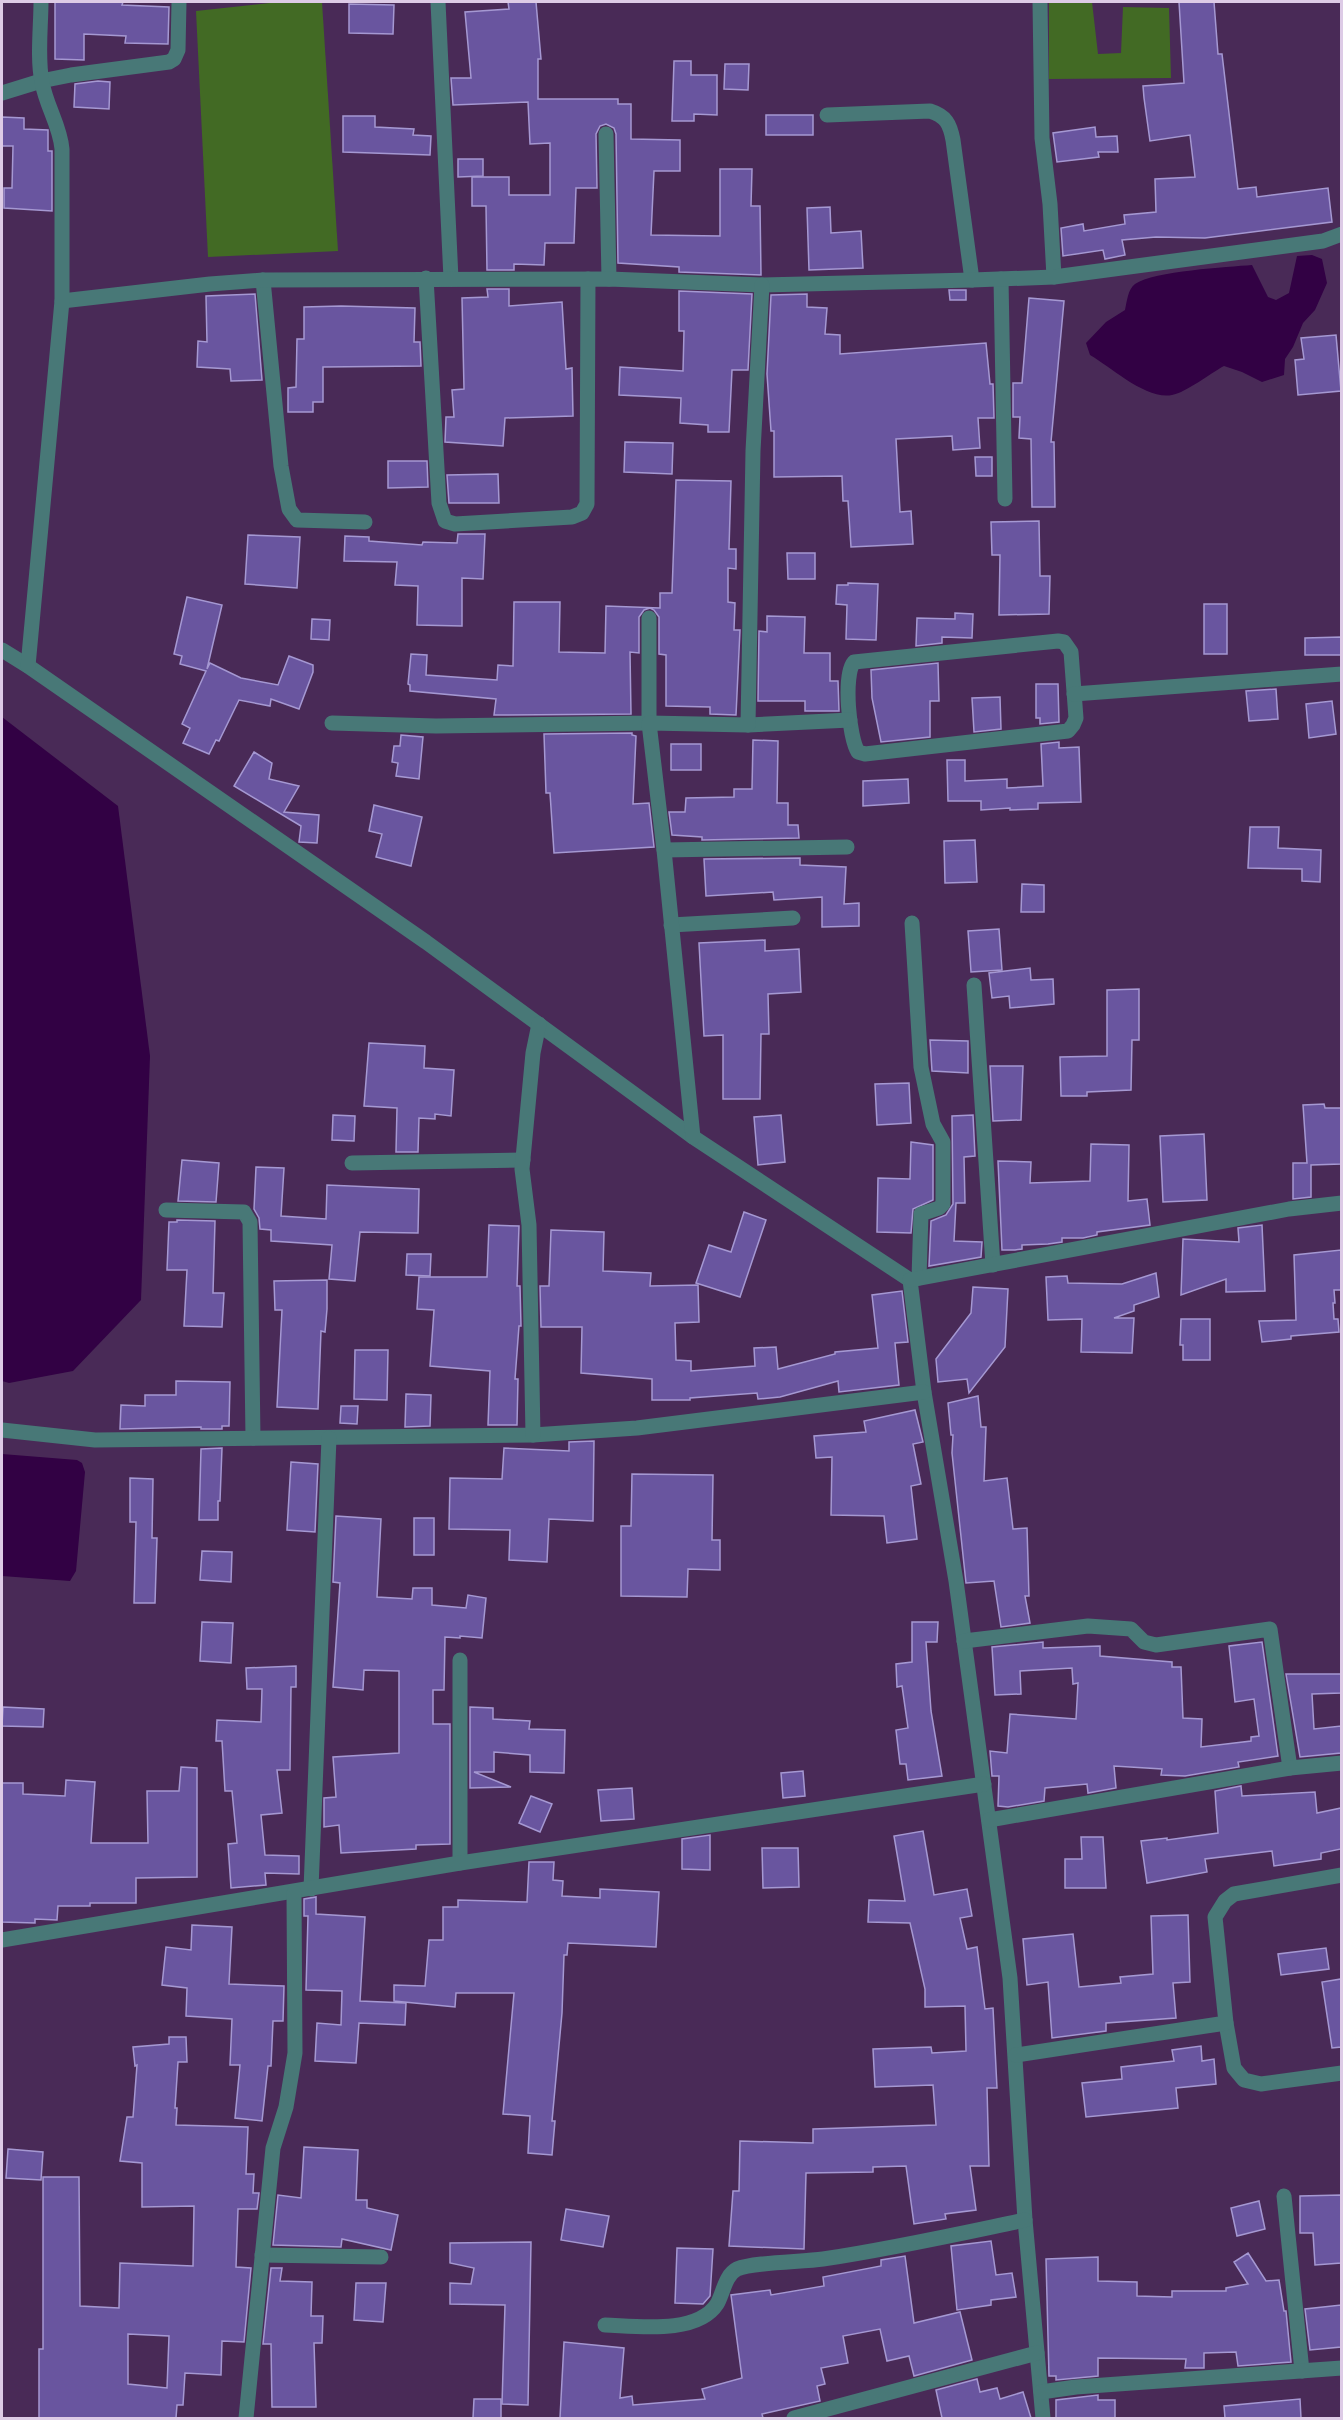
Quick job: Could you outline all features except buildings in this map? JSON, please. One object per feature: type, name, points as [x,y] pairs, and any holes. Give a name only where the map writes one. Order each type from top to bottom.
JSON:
[{"type":"street","points":[[28,666],[62,301],[62,139],[57,123],[51,115],[41,81],[41,2]]},
{"type":"street","points":[[2,93],[41,81],[169,62],[174,59],[178,50],[178,2]]},
{"type":"street","points":[[438,2],[451,279]]},
{"type":"street","points":[[1040,2],[1042,138],[1050,204],[1054,277]]},
{"type":"street","points":[[827,115],[930,111],[941,115],[950,125],[972,280]]},
{"type":"street","points":[[606,134],[609,279]]},
{"type":"street","points":[[62,301],[263,280],[609,279],[762,285],[1054,277],[1323,241],[1341,234]]},
{"type":"street","points":[[426,278],[439,503],[445,521],[454,524],[572,517],[582,513],[587,504],[588,279]]},
{"type":"street","points":[[1001,279],[1005,499]]},
{"type":"street","points":[[263,280],[281,466],[289,509],[297,520],[365,522]]},
{"type":"street","points":[[748,725],[753,451],[762,285]]},
{"type":"street","points":[[649,618],[649,723],[693,1137]]},
{"type":"street","points":[[1064,642],[1071,652],[1076,718],[1068,730],[865,754],[858,752],[854,746],[850,720],[849,670],[851,665],[858,661],[1064,642]]},
{"type":"street","points":[[2,650],[426,942],[693,1137],[915,1279],[1289,1209],[1341,1203]]},
{"type":"street","points":[[1074,694],[1341,674]]},
{"type":"street","points":[[332,723],[436,726],[649,723],[748,725],[850,720]]},
{"type":"street","points":[[664,850],[847,847]]},
{"type":"street","points":[[671,925],[793,918]]},
{"type":"street","points":[[912,923],[921,1067],[933,1124],[944,1142],[943,1204],[939,1208],[921,1214],[915,1279],[924,1392],[956,1581],[1010,1978],[1025,2220],[1043,2418]]},
{"type":"street","points":[[974,985],[993,1265]]},
{"type":"street","points":[[533,1434],[529,1225],[522,1169],[533,1053],[539,1024]]},
{"type":"street","points":[[352,1163],[523,1160]]},
{"type":"street","points":[[166,1210],[244,1212],[250,1222],[253,1438]]},
{"type":"street","points":[[2,1431],[95,1440],[533,1434],[637,1428],[924,1392]]},
{"type":"street","points":[[311,1889],[329,1438]]},
{"type":"street","points":[[964,1641],[1088,1626],[1131,1629],[1144,1642],[1156,1645],[1270,1629],[1290,1768]]},
{"type":"street","points":[[460,1660],[460,1863]]},
{"type":"street","points":[[989,1820],[1290,1768],[1341,1763]]},
{"type":"street","points":[[2,1940],[294,1893],[460,1863],[984,1784]]},
{"type":"street","points":[[1341,1875],[1234,1894],[1225,1901],[1215,1917],[1226,2023],[1234,2068],[1244,2080],[1261,2084],[1341,2073]]},
{"type":"street","points":[[246,2418],[273,2148],[286,2107],[295,2053],[294,1893]]},
{"type":"street","points":[[1016,2055],[1226,2023]]},
{"type":"street","points":[[1284,2196],[1302,2371]]},
{"type":"street","points":[[605,2325],[662,2327],[703,2318],[716,2305],[732,2275],[736,2270],[742,2268],[805,2262],[885,2249],[1025,2220]]},
{"type":"street","points":[[262,2255],[381,2257]]},
{"type":"street","points":[[794,2418],[1037,2353]]},
{"type":"street","points":[[1041,2392],[1076,2387],[1341,2368]]},
{"type":"green space","points":[[279,2],[322,2],[338,251],[208,257],[196,11]]},
{"type":"green space","points":[[1049,2],[1092,2],[1098,54],[1121,53],[1123,7],[1169,8],[1171,78],[1049,79]]},
{"type":"shaded area","points":[[1312,255],[1322,259],[1327,283],[1315,310],[1303,323],[1285,359],[1284,375],[1262,382],[1224,366],[1184,390],[1172,395],[1162,395],[1140,388],[1090,355],[1086,343],[1106,322],[1125,310],[1128,295],[1135,284],[1158,276],[1192,270],[1252,265],[1268,297],[1276,300],[1289,293],[1297,256]]},
{"type":"shaded area","points":[[2,717],[118,806],[150,1056],[141,1300],[73,1371],[9,1383],[2,1381]]},
{"type":"shaded area","points":[[2,1454],[77,1460],[82,1463],[85,1472],[76,1571],[70,1581],[2,1576]]}]
